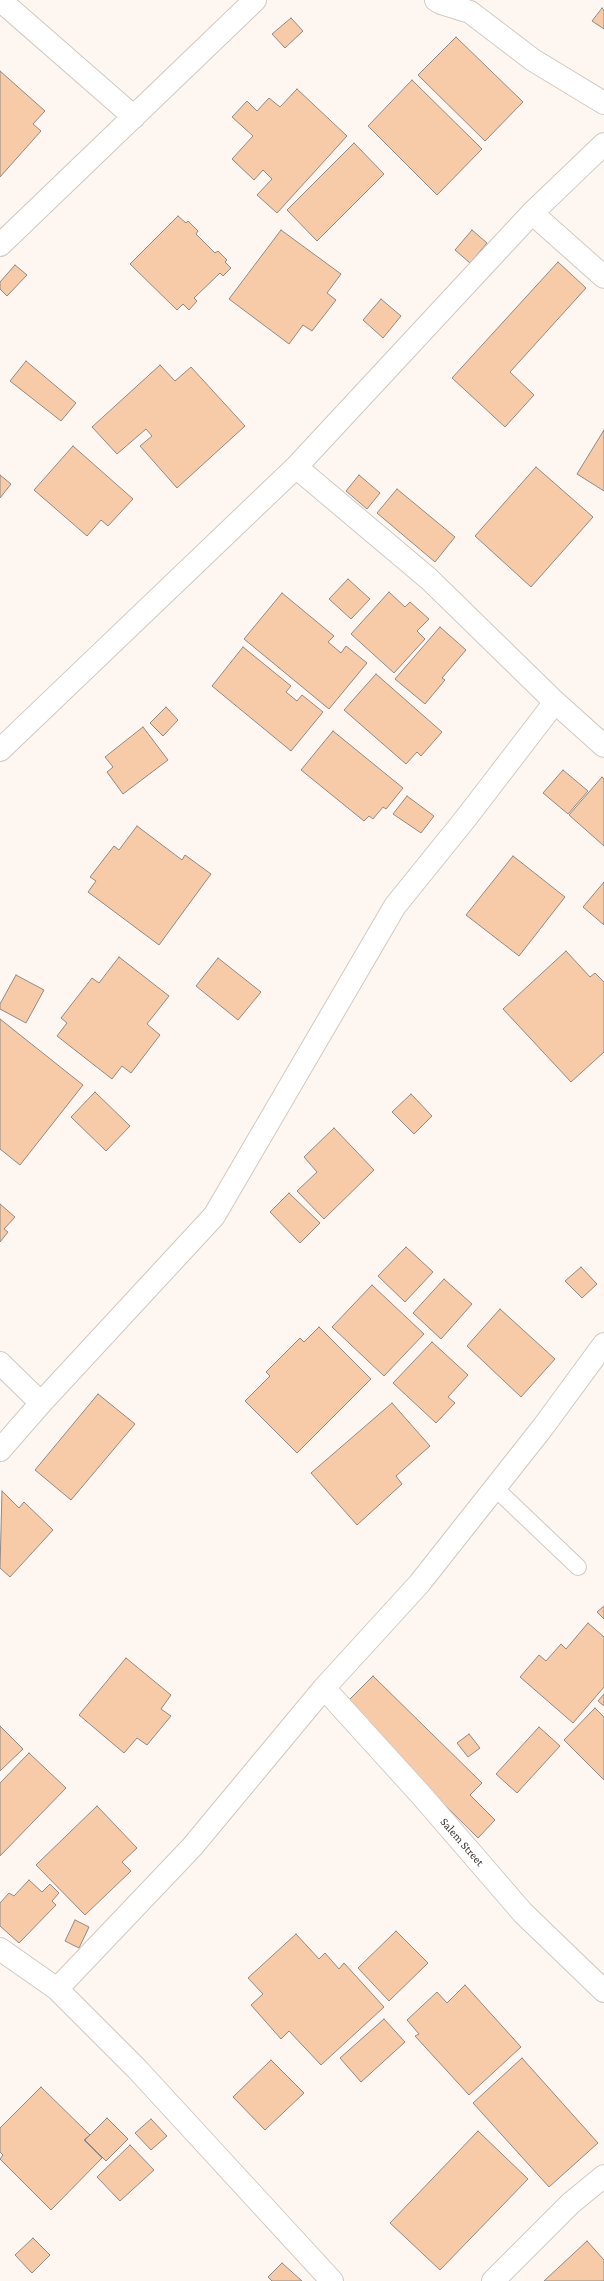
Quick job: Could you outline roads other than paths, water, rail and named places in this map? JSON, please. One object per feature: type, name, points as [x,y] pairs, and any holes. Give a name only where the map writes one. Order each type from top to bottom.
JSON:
[{"type":"street","points":[[0,0],[134,117]]},
{"type":"street","points":[[0,245],[255,0]]},
{"type":"street","points":[[441,1],[470,12],[532,60],[604,103]]},
{"type":"street","points":[[0,750],[296,467],[532,213],[604,144]]},
{"type":"street","points":[[532,213],[604,277]]},
{"type":"street","points":[[296,467],[429,580],[555,702],[604,746]]},
{"type":"street","points":[[0,1450],[41,1402],[214,1216],[394,906],[466,818],[555,702]]},
{"type":"street","points":[[57,1989],[192,1847],[324,1688],[419,1584],[602,1350]]},
{"type":"street","points":[[0,1363],[41,1402]]},
{"type":"street","name":"Salem Street","points":[[324,1688],[422,1796],[523,1913],[604,1991]]},
{"type":"street","points":[[0,1949],[57,1989],[137,2069],[332,2281]]},
{"type":"street","points":[[493,2281],[571,2203],[604,2176]]},
{"type":"lane","points":[[495,1488],[578,1566]]}]
